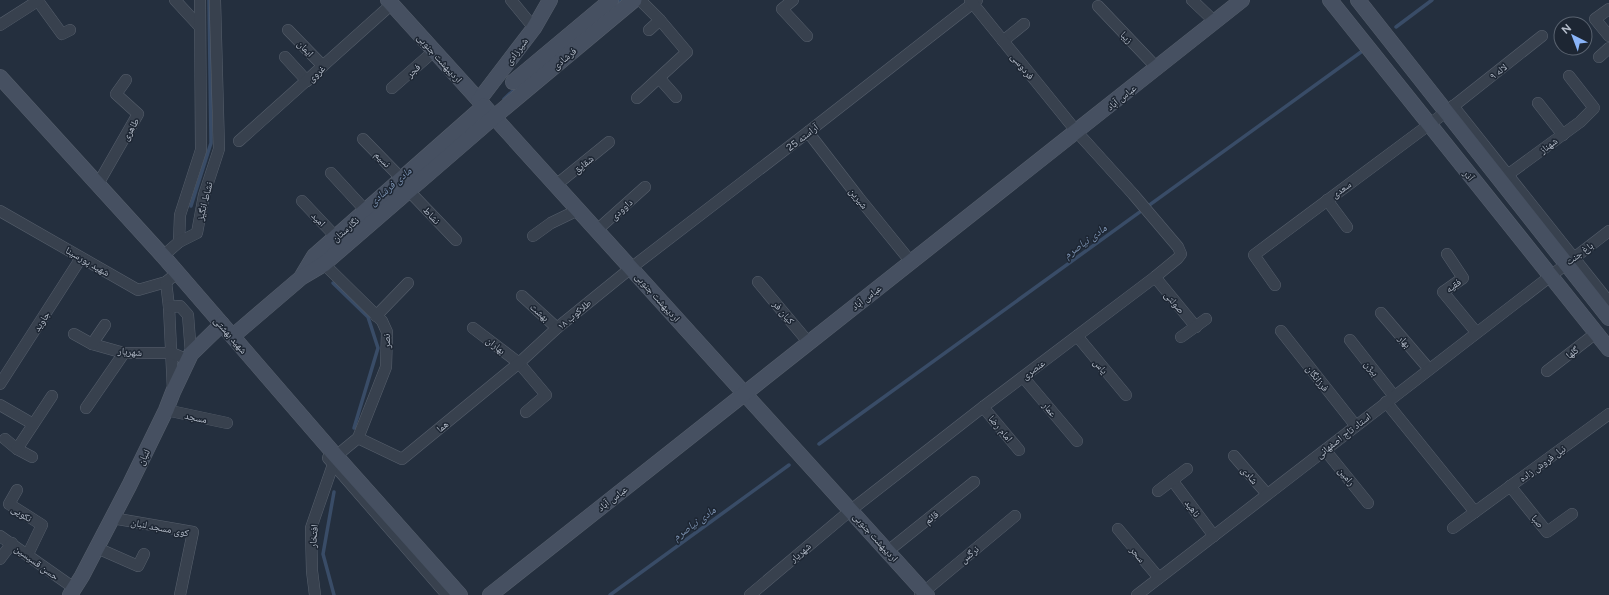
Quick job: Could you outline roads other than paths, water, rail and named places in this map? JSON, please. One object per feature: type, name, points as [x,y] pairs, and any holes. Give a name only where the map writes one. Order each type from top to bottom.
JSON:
[{"type":"main road","name":"فرشادی","points":[[513,82],[611,0]]},
{"type":"main road","name":"فرشادی","points":[[486,108],[634,0]]},
{"type":"main road","name":"عباس آباد","points":[[490,595],[1242,0]]},
{"type":"main road","name":"آذر","points":[[1330,0],[1609,349]]},
{"type":"main road","points":[[1358,0],[1449,109],[1570,260],[1609,318]]},
{"type":"main road","name":"شیرزادی","points":[[486,108],[534,28],[548,1]]},
{"type":"main road","name":"اردیبهشت جنوبی","points":[[390,2],[888,551],[924,594]]},
{"type":"main road","points":[[1378,60],[1396,46]]},
{"type":"main road","name":"شهید بهشتی","points":[[0,77],[163,256],[172,277],[220,326],[232,336],[335,460],[460,595]]},
{"type":"main road","name":"نگارستان","points":[[232,336],[302,277],[324,264],[486,108]]},
{"type":"main road","name":"نگارستان","points":[[302,277],[314,256],[366,211],[406,185]]},
{"type":"main road","name":"لنبان","points":[[72,592],[97,548],[166,410],[172,392],[190,357],[220,326]]},
{"type":"street","points":[[0,25],[39,0],[62,34],[70,30]]},
{"type":"street","points":[[175,0],[199,26]]},
{"type":"street","name":"نشاط انگیز","points":[[200,0],[199,26],[202,150],[180,215],[179,242],[197,233],[204,195],[219,149],[215,0]]},
{"type":"street","points":[[511,0],[534,28]]},
{"type":"street","points":[[637,98],[660,79],[687,52],[660,20],[640,0]]},
{"type":"street","points":[[793,0],[782,9],[807,36]]},
{"type":"street","points":[[1192,0],[1215,22]]},
{"type":"street","name":"فردوسی","points":[[973,1],[1003,41],[1077,132]]},
{"type":"street","name":"آراسته 25","points":[[631,268],[808,132],[973,1]]},
{"type":"street","name":"غروی","points":[[239,141],[307,81],[390,2]]},
{"type":"street","name":"زیبا","points":[[1098,6],[1157,68]]},
{"type":"street","points":[[1609,9],[1595,20],[1609,36]]},
{"type":"street","points":[[648,30],[660,20]]},
{"type":"street","points":[[1003,41],[1024,24]]},
{"type":"street","name":"ایمان","points":[[288,30],[323,66]]},
{"type":"street","name":"۹ لاله","points":[[1429,125],[1542,36]]},
{"type":"street","points":[[1599,57],[1609,48]]},
{"type":"street","name":"فجر","points":[[392,88],[434,51]]},
{"type":"street","points":[[285,57],[307,81]]},
{"type":"street","name":"شهناز","points":[[1504,178],[1580,122],[1594,108],[1569,76]]},
{"type":"street","points":[[660,79],[676,97]]},
{"type":"street","name":"طاهری","points":[[98,184],[138,114],[116,94],[126,80]]},
{"type":"street","name":"شهید بهشتی","points":[[0,87],[172,277]]},
{"type":"street","points":[[1538,103],[1563,135]]},
{"type":"street","name":"سعدی","points":[[1275,285],[1254,255],[1429,125]]},
{"type":"street","name":"شیرین","points":[[808,132],[911,262]]},
{"type":"street","name":"عنصری","points":[[851,510],[983,406],[1155,278],[1181,254],[1178,247],[1155,222],[1133,194],[1077,132]]},
{"type":"street","name":"نسیم","points":[[363,139],[406,185]]},
{"type":"street","name":"شقایق","points":[[556,185],[609,142]]},
{"type":"street","points":[[331,173],[366,211]]},
{"type":"street","name":"نشاط","points":[[406,185],[456,240]]},
{"type":"street","name":"داوودی","points":[[597,230],[645,188]]},
{"type":"street","points":[[1327,200],[1347,227]]},
{"type":"street","name":"امید","points":[[302,201],[336,237]]},
{"type":"street","points":[[533,236],[551,222],[578,210]]},
{"type":"street","name":"شهید پورسینا","points":[[0,211],[138,290],[172,277]]},
{"type":"street","name":"باغ جنت","points":[[1550,276],[1609,231]]},
{"type":"street","points":[[163,256],[179,242]]},
{"type":"street","name":"فقیه","points":[[1447,254],[1463,278],[1443,292],[1476,332]]},
{"type":"street","name":"جاوید","points":[[0,384],[81,258]]},
{"type":"street","points":[[1570,260],[1609,302]]},
{"type":"street","name":"نصر","points":[[324,264],[382,321],[387,332],[386,367],[358,438]]},
{"type":"street","name":"طلاکوب ۱۸","points":[[519,363],[557,328],[631,268]]},
{"type":"street","name":"استاد تاج اصفهانی","points":[[1137,595],[1550,276]]},
{"type":"street","points":[[172,277],[169,307],[172,353],[172,392]]},
{"type":"street","name":"صولتی","points":[[1155,278],[1196,326]]},
{"type":"street","name":"کیان فر","points":[[758,282],[809,342]]},
{"type":"street","points":[[376,316],[408,283]]},
{"type":"street","name":"بهشت","points":[[522,296],[557,328]]},
{"type":"street","points":[[169,307],[180,306],[188,315],[190,357]]},
{"type":"street","name":"بهار","points":[[1381,314],[1429,369]]},
{"type":"street","points":[[1181,337],[1206,319]]},
{"type":"street","points":[[92,344],[105,325]]},
{"type":"street","name":"شهید بهشتی","points":[[220,326],[335,460],[447,595]]},
{"type":"street","name":"بهاران","points":[[473,328],[519,363]]},
{"type":"street","name":"فرزانگان","points":[[1281,331],[1356,426]]},
{"type":"street","name":"گلها","points":[[1547,372],[1596,333]]},
{"type":"street","name":"شهریار","points":[[74,334],[92,344],[124,353],[172,353],[190,357]]},
{"type":"street","name":"یاس","points":[[1077,336],[1126,395]]},
{"type":"street","name":"بیژن","points":[[1350,340],[1390,399]]},
{"type":"street","points":[[86,408],[124,353]]},
{"type":"street","points":[[519,363],[546,395],[526,412]]},
{"type":"street","name":"هما","points":[[358,438],[402,459],[519,363]]},
{"type":"street","name":"عمار","points":[[1023,377],[1077,441]]},
{"type":"street","points":[[17,449],[52,396]]},
{"type":"street","points":[[1390,399],[1475,512]]},
{"type":"street","points":[[0,405],[33,424]]},
{"type":"street","name":"امام رضا","points":[[983,406],[1019,450]]},
{"type":"street","name":"مسجد","points":[[166,410],[227,423]]},
{"type":"street","name":"نیل فروش زاده","points":[[1453,528],[1609,414]]},
{"type":"street","points":[[335,460],[358,438]]},
{"type":"street","points":[[5,439],[17,449],[32,457]]},
{"type":"street","name":"رامین","points":[[1325,450],[1368,503]]},
{"type":"street","name":"شادی","points":[[1234,456],[1267,494]]},
{"type":"street","name":"افتخار","points":[[315,595],[312,571],[311,528],[335,460]]},
{"type":"street","points":[[1158,491],[1187,469]]},
{"type":"street","name":"ناهید","points":[[1172,480],[1214,536]]},
{"type":"street","name":"قائم","points":[[888,551],[974,482]]},
{"type":"street","name":"صبا","points":[[1510,486],[1547,532],[1572,514]]},
{"type":"street","name":"نکویی","points":[[17,490],[9,504],[42,525],[28,554]]},
{"type":"street","name":"شهریار","points":[[750,595],[851,510]]},
{"type":"street","name":"نرگس","points":[[924,594],[1014,516]]},
{"type":"street","name":"کوی مسجد لنبان","points":[[112,518],[193,532],[180,595]]},
{"type":"street","name":"سحر","points":[[1118,529],[1159,578]]},
{"type":"street","name":"حسن قسیسین","points":[[0,536],[28,554],[72,592]]},
{"type":"street","points":[[0,560],[12,543]]},
{"type":"street","points":[[97,548],[138,566],[144,554]]},
{"type":"waterway","points":[[191,206],[211,143],[209,0]]},
{"type":"waterway","name":"مادی فرشادی","points":[[614,5],[620,0]]},
{"type":"waterway","name":"مادی نیاصرم","points":[[1396,27],[1432,0]]},
{"type":"waterway","name":"مادی نیاصرم","points":[[819,444],[1361,52]]},
{"type":"waterway","name":"مادی فرشادی","points":[[504,99],[518,86]]},
{"type":"waterway","name":"مادی فرشادی","points":[[333,283],[368,317],[378,348],[354,428]]},
{"type":"waterway","name":"مادی نیاصرم","points":[[610,595],[789,465]]},
{"type":"waterway","name":"مادی فرشادی","points":[[334,492],[323,554],[334,595]]}]
